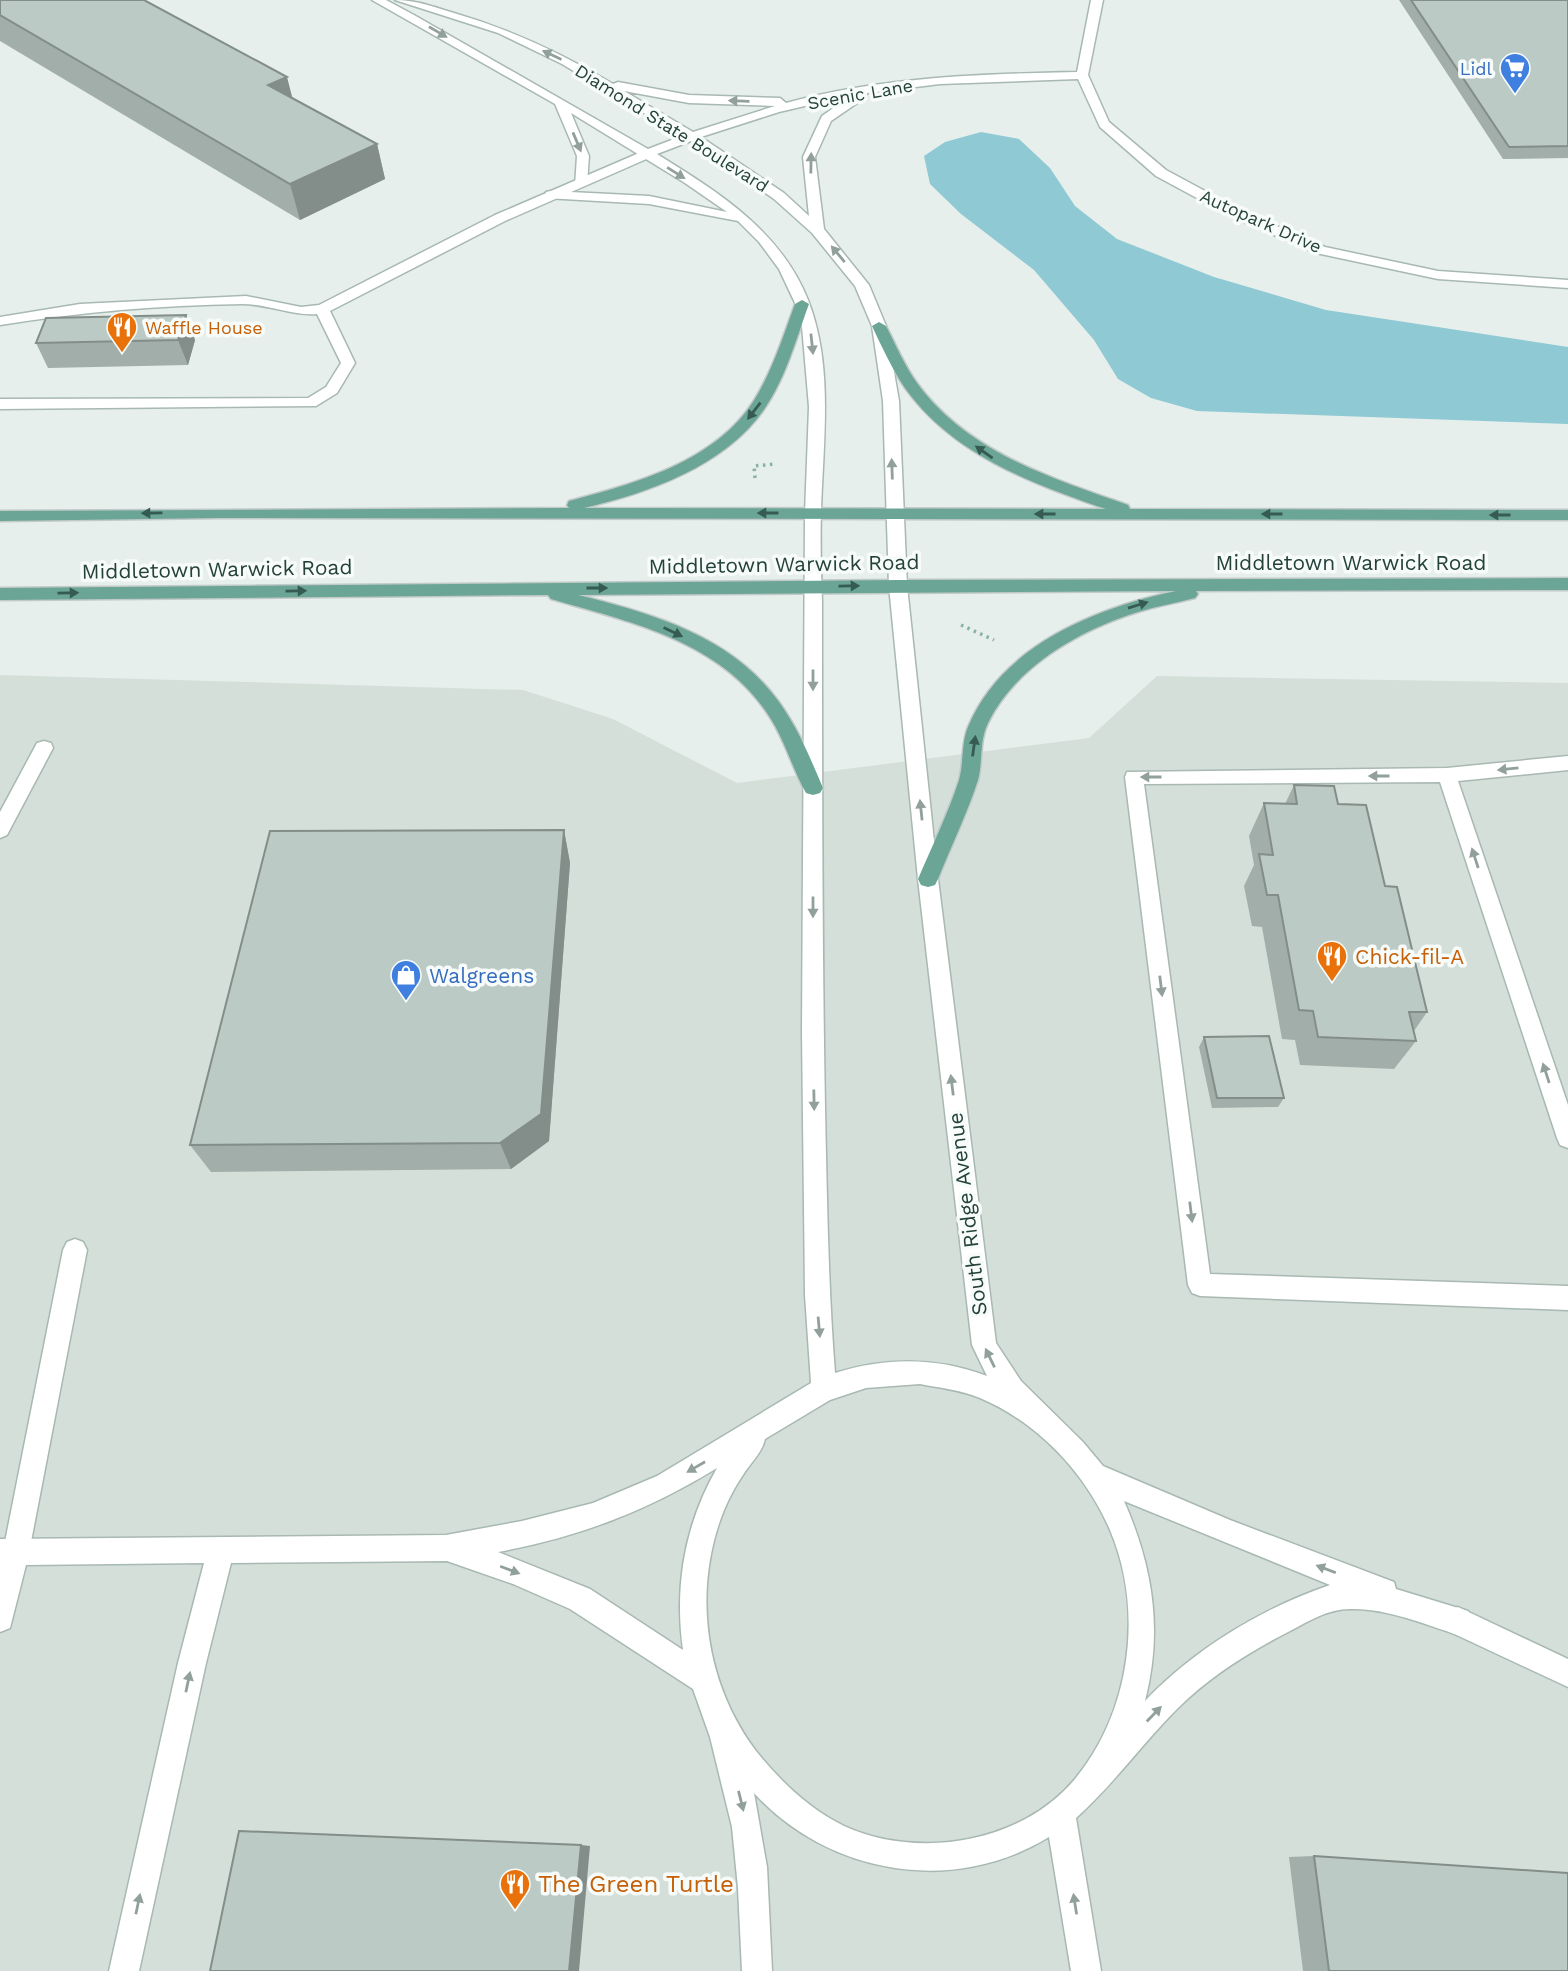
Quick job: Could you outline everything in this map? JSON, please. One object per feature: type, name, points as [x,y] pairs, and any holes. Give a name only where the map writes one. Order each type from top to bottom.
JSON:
[{"type":"main road","points":[[522,513],[588,502],[630,489],[666,475],[720,443],[748,419],[770,387],[802,304]]},
{"type":"main road","points":[[879,326],[915,391],[934,413],[964,438],[995,460],[1025,475],[1137,514]]},
{"type":"main road","points":[[0,516],[522,513],[1568,515]]},
{"type":"main road","points":[[928,879],[969,778],[976,729],[1016,671],[1058,639],[1100,618],[1146,603],[1242,584]]},
{"type":"main road","name":"Middletown Warwick Road","points":[[0,594],[898,586],[1568,584]]},
{"type":"main road","points":[[538,589],[628,614],[666,628],[721,659],[755,685],[775,711],[795,744],[813,788]]},
{"type":"street","name":"Diamond State Boulevard","points":[[378,0],[560,102],[646,154],[745,220],[772,250],[790,277],[802,304],[812,338],[816,429],[813,514]]},
{"type":"street","name":"Diamond State Boulevard","points":[[401,0],[502,31],[566,61],[691,136],[779,196],[817,230],[862,285],[879,326],[891,401],[893,514],[898,586]]},
{"type":"street","points":[[1082,75],[1097,0]]},
{"type":"street","name":"Scenic Lane","points":[[322,309],[500,218],[646,154],[718,126],[868,89],[959,78],[1082,75]]},
{"type":"street","name":"Autopark Drive","points":[[1082,75],[1104,124],[1161,173],[1261,224],[1321,250],[1438,275],[1568,284]]},
{"type":"street","points":[[603,83],[689,99],[807,103]]},
{"type":"street","points":[[817,230],[809,157],[826,119],[868,89]]},
{"type":"street","points":[[560,102],[583,156],[580,183]]},
{"type":"street","points":[[551,195],[649,200],[745,220]]},
{"type":"street","points":[[0,321],[80,307],[246,300],[300,311],[322,309],[348,363],[332,390],[311,403],[0,404]]},
{"type":"street","points":[[813,514],[817,1295],[824,1389]]},
{"type":"street","name":"South Ridge Avenue","points":[[898,586],[928,879],[982,1334],[993,1366],[1031,1412],[1074,1451],[1094,1475],[1118,1517],[1129,1545],[1138,1584],[1142,1632],[1141,1661],[1131,1704],[1110,1752],[1090,1781]]},
{"type":"street","points":[[0,830],[44,748]]},
{"type":"street","points":[[1568,763],[1447,775],[1134,778],[1200,1285],[1568,1298]]},
{"type":"street","points":[[1447,775],[1568,1138]]},
{"type":"street","points":[[0,1618],[8,1552],[75,1250]]},
{"type":"street","points":[[8,1552],[446,1548],[522,1534],[594,1516],[666,1485],[824,1389],[866,1376],[920,1373],[984,1387],[1031,1412]]},
{"type":"street","points":[[757,1971],[744,1810],[704,1679],[692,1608],[696,1558],[713,1500],[727,1475],[752,1441],[775,1419]]},
{"type":"street","points":[[1094,1475],[1228,1532],[1458,1620],[1568,1674]]},
{"type":"street","points":[[124,1971],[220,1548]]},
{"type":"street","points":[[446,1548],[515,1571],[580,1600],[704,1679]]},
{"type":"street","points":[[716,1712],[745,1761],[781,1800],[845,1842],[882,1854],[925,1859],[979,1853],[1002,1846],[1033,1831],[1060,1812],[1183,1684],[1242,1640],[1294,1614],[1341,1595],[1389,1599],[1458,1620]]},
{"type":"street","points":[[1060,1812],[1086,1971]]},
{"type":"path","points":[[756,486],[754,466],[780,464]]},
{"type":"path","points":[[954,625],[962,625],[1004,645]]},
{"type":"shaded area","points":[[0,675],[523,690],[613,719],[737,783],[1089,738],[1157,676],[1568,683],[1568,1971],[0,1971]]},
{"type":"water","points":[[981,132],[1019,139],[1050,168],[1075,206],[1117,239],[1214,277],[1326,310],[1568,347],[1568,424],[1197,411],[1151,398],[1118,379],[1094,340],[1034,270],[961,214],[930,184],[924,156],[945,142]]},
{"type":"building","points":[[0,0],[144,0],[287,77],[268,85],[377,144],[290,184],[0,15]]},
{"type":"building","name":"Lidl","points":[[1411,0],[1568,0],[1568,146],[1509,147]]},
{"type":"building","points":[[186,315],[178,340],[36,343],[46,318]]},
{"type":"building","name":"Chick-fil-A","points":[[1294,785],[1334,786],[1338,804],[1366,805],[1385,886],[1397,887],[1427,1012],[1409,1012],[1416,1041],[1318,1037],[1313,1011],[1299,1010],[1278,895],[1267,895],[1259,854],[1273,855],[1264,803],[1297,804]]},
{"type":"building","name":"Walgreens","points":[[564,830],[541,1114],[500,1143],[190,1145],[270,831]]},
{"type":"building","points":[[1269,1036],[1284,1098],[1217,1098],[1204,1037]]},
{"type":"building","points":[[239,1831],[581,1845],[569,1971],[210,1971]]},
{"type":"building","points":[[1314,1856],[1568,1873],[1568,1971],[1329,1971]]},
{"type":"place","name":"Lidl","points":[[1515,95]]},
{"type":"place","name":"Waffle House","points":[[122,354]]},
{"type":"place","name":"Chick-fil-A","points":[[1332,983]]},
{"type":"place","name":"Walgreens","points":[[406,1002]]},
{"type":"place","name":"The Green Turtle","points":[[515,1911]]}]
